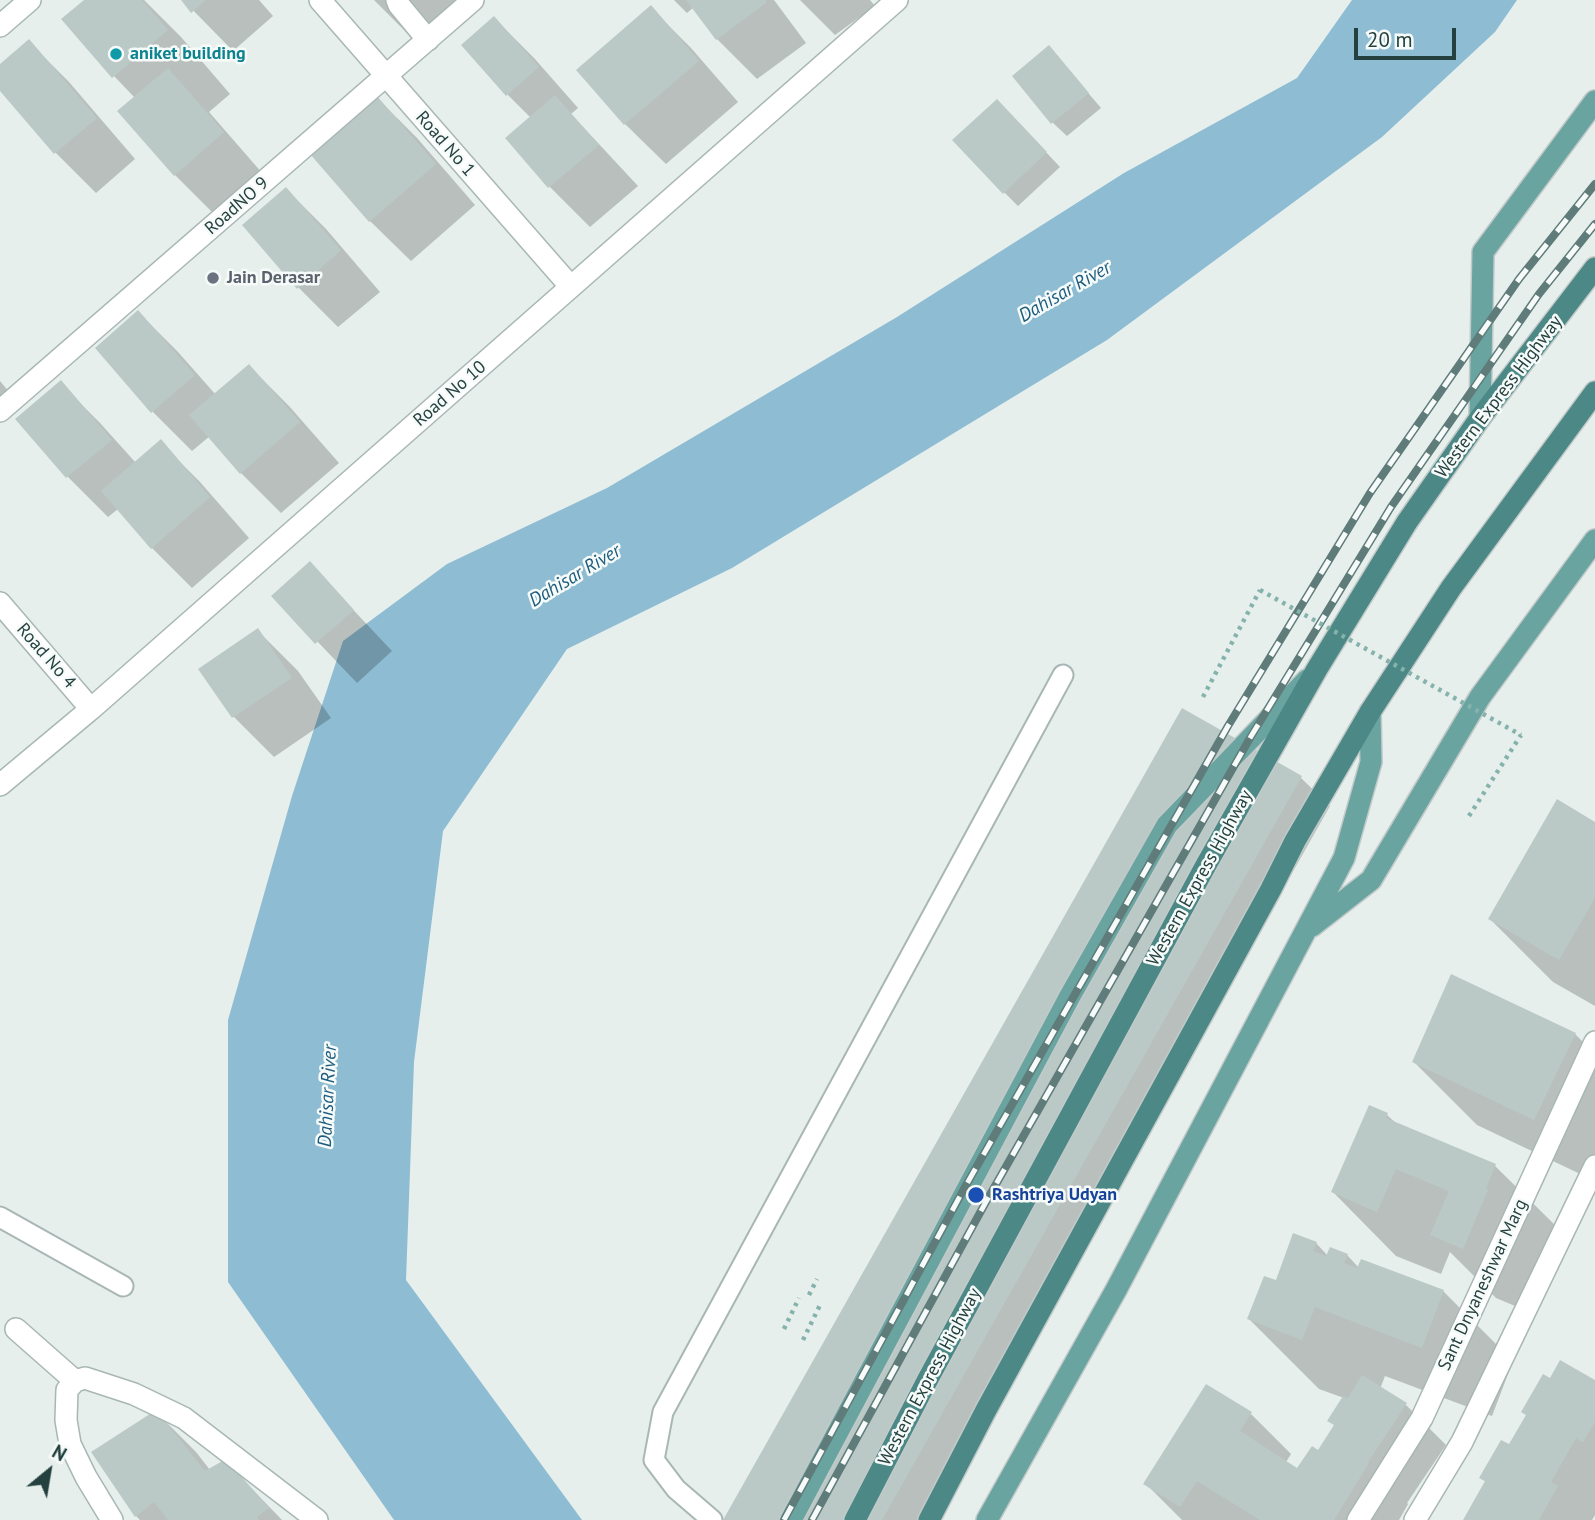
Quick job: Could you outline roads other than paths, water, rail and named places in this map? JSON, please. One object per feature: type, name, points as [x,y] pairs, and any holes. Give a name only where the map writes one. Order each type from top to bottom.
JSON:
[{"type":"highway","name":"Western Express Highway","points":[[855,1520],[928,1379],[1206,865],[1317,669],[1407,522],[1480,418],[1595,268]]},
{"type":"highway","points":[[929,1520],[1295,841],[1370,712],[1451,588],[1595,392]]},
{"type":"main road","points":[[1480,418],[1483,252],[1595,102]]},
{"type":"main road","points":[[1305,932],[1371,880],[1480,697],[1595,540]]},
{"type":"main road","points":[[791,1520],[1070,996],[1167,825],[1317,669]]},
{"type":"main road","points":[[987,1520],[1116,1290],[1344,858],[1371,762],[1370,712]]},
{"type":"street","points":[[0,26],[30,0]]},
{"type":"street","name":"Road No 1","points":[[320,0],[571,287]]},
{"type":"street","points":[[397,0],[428,40]]},
{"type":"street","name":"RoadNO 9","points":[[0,411],[472,0]]},
{"type":"street","name":"Road No 10","points":[[0,785],[91,709],[897,0]]},
{"type":"street","name":"Road No 4","points":[[0,603],[91,709]]},
{"type":"street","name":"Sant Dnyaneshwar Marg","points":[[1357,1520],[1422,1419],[1595,1042]]},
{"type":"street","points":[[1415,1520],[1462,1442],[1595,1166]]},
{"type":"street","points":[[16,1329],[75,1381]]},
{"type":"street","points":[[112,1520],[70,1444],[66,1390],[75,1381],[85,1378],[99,1381],[184,1418],[317,1520]]},
{"type":"lane","points":[[712,1520],[676,1489],[654,1460],[663,1412],[1063,675]]},
{"type":"lane","points":[[0,1217],[123,1286]]},
{"type":"water","name":"Dahisar River","points":[[1352,0],[1517,0],[1495,32],[1382,137],[1107,340],[732,568],[567,649],[443,831],[414,1062],[406,1280],[582,1520],[394,1520],[228,1282],[228,1020],[292,796],[343,641],[447,564],[607,488],[897,317],[1124,173],[1297,78]]},
{"type":"railway","points":[[784,1520],[965,1187],[1228,726],[1370,493],[1519,279],[1595,184]]},
{"type":"railway","points":[[812,1520],[987,1200],[1250,738],[1391,507],[1539,294],[1595,224]]},
{"type":"place","name":"aniket building","points":[[116,54]]},
{"type":"place","name":"Jain Derasar","points":[[213,278]]},
{"type":"place","name":"Rashtriya Udyan","points":[[976,1195]]}]
